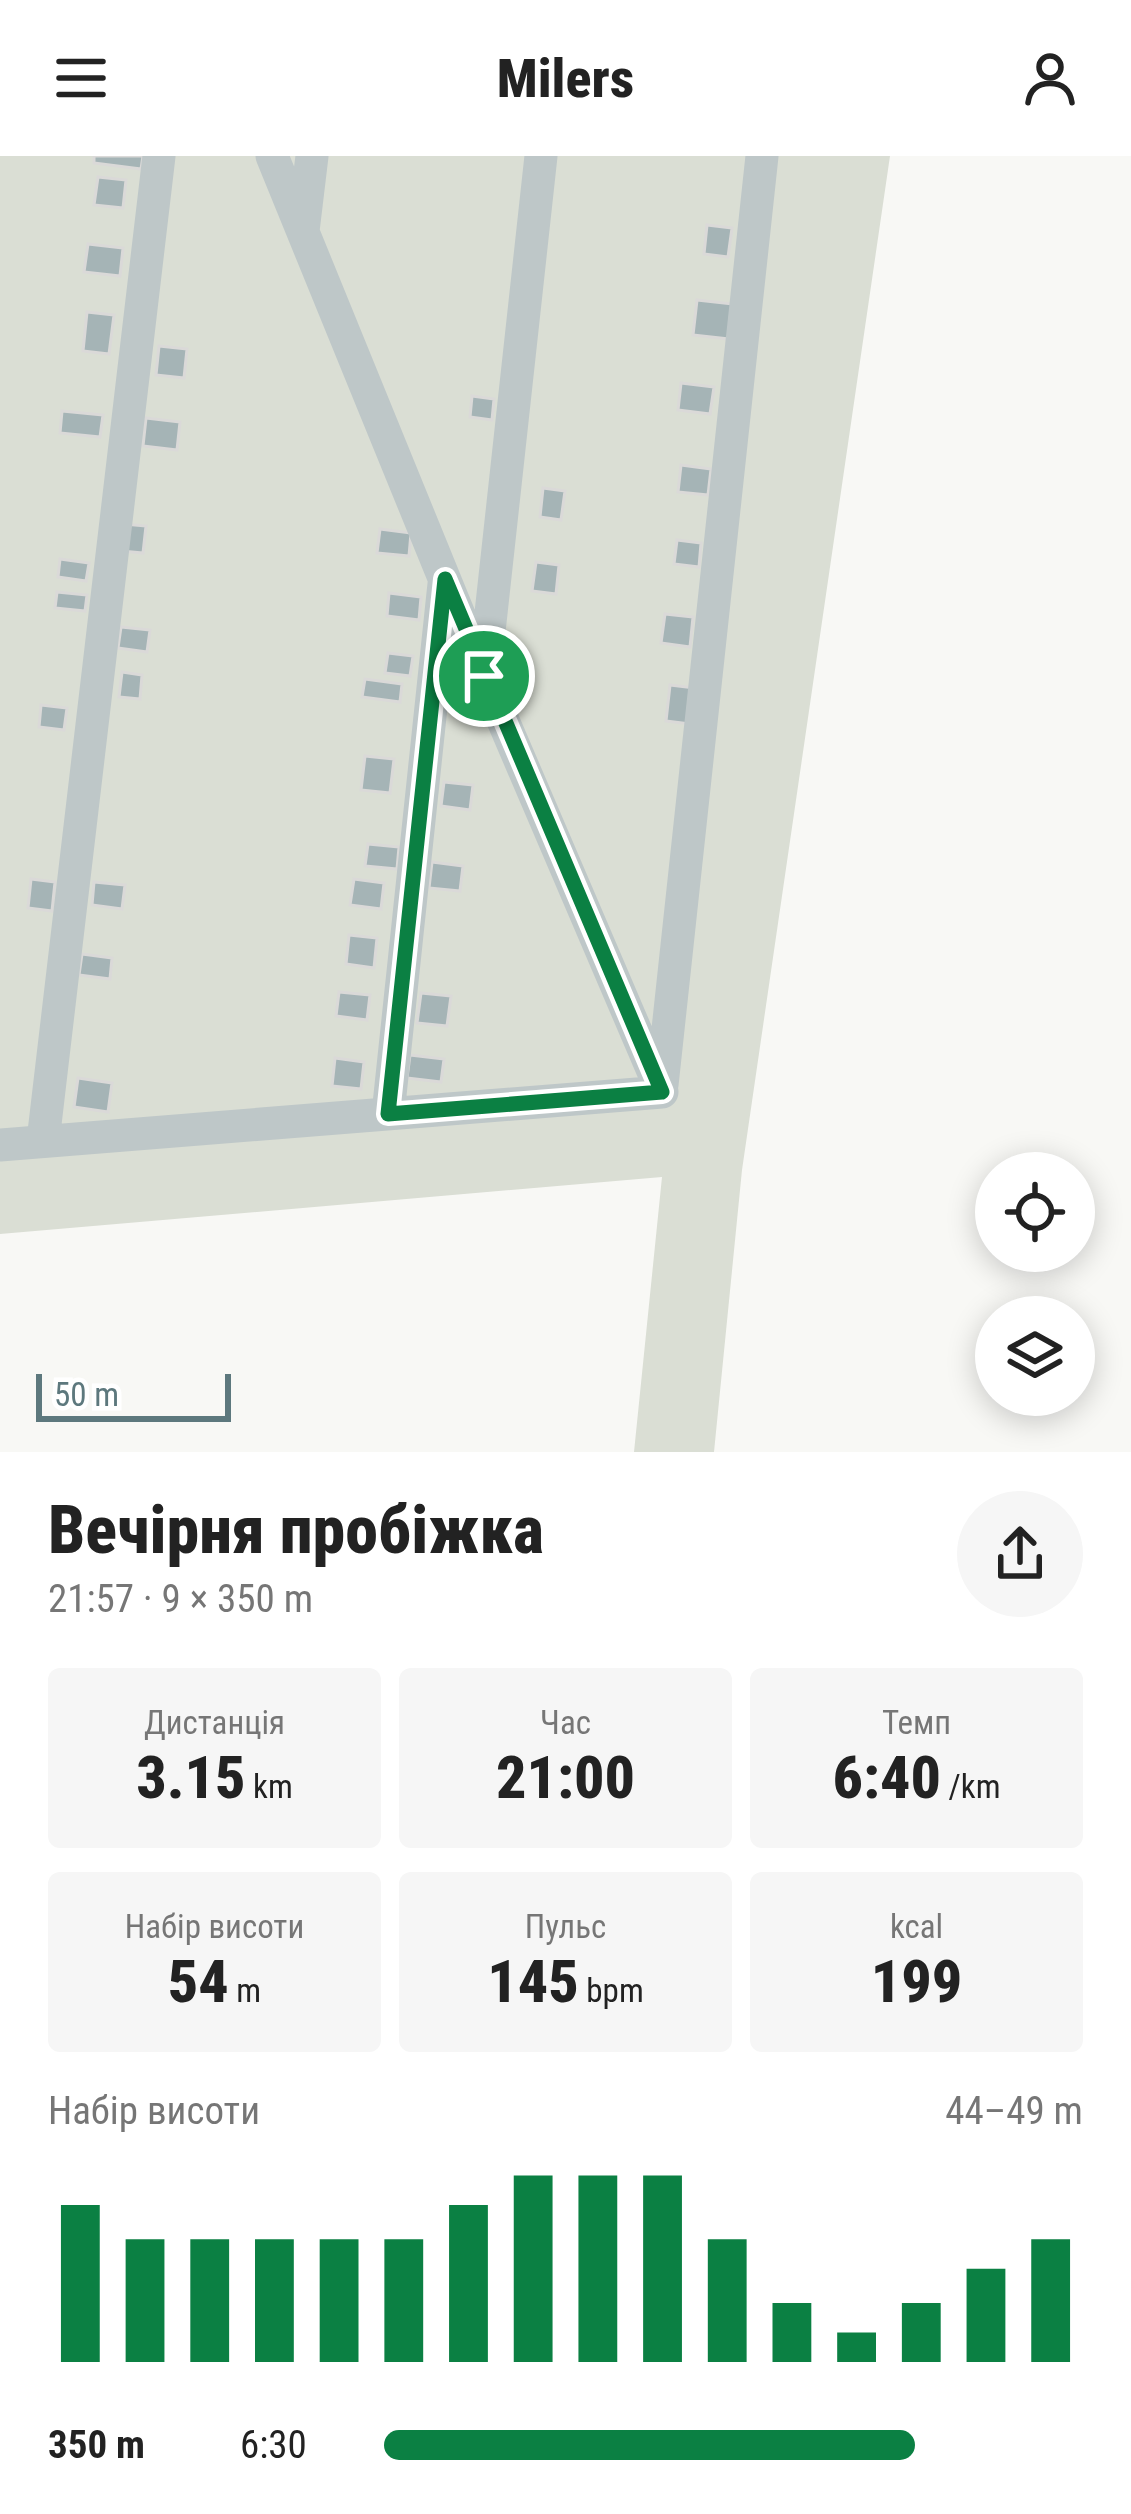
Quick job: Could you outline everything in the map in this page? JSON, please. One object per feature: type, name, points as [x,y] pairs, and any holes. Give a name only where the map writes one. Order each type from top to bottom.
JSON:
[{"type":"lane","points":[[43,1142],[159,156]]},
{"type":"lane","points":[[272,156],[484,676],[662,1092]]},
{"type":"lane","points":[[303,233],[312,156]]},
{"type":"lane","points":[[484,676],[542,156]]},
{"type":"lane","points":[[662,1092],[762,156]]},
{"type":"lane","points":[[388,1114],[445,579]]},
{"type":"lane","points":[[0,1145],[662,1092]]},
{"type":"shaded area","points":[[0,156],[890,156],[742,1170],[714,1452],[634,1452],[662,1177],[0,1234]]},
{"type":"building","points":[[94,156],[143,156],[141,169],[94,163]]},
{"type":"building","points":[[98,177],[126,180],[123,208],[94,205]]},
{"type":"building","points":[[707,225],[732,228],[728,257],[704,254]]},
{"type":"building","points":[[88,244],[123,248],[120,276],[84,272]]},
{"type":"building","points":[[697,300],[733,304],[729,339],[693,335]]},
{"type":"building","points":[[87,312],[114,315],[109,354],[83,351]]},
{"type":"building","points":[[159,346],[187,349],[184,378],[156,375]]},
{"type":"building","points":[[681,383],[714,387],[710,414],[678,410]]},
{"type":"building","points":[[472,396],[494,399],[492,420],[470,417]]},
{"type":"building","points":[[62,411],[103,415],[100,437],[60,433]]},
{"type":"building","points":[[146,418],[180,422],[177,450],[143,446]]},
{"type":"building","points":[[681,465],[711,469],[708,495],[678,492]]},
{"type":"building","points":[[543,488],[565,491],[561,520],[540,517]]},
{"type":"building","points":[[124,524],[146,526],[143,553],[121,551]]},
{"type":"building","points":[[380,529],[411,533],[409,556],[377,553]]},
{"type":"building","points":[[677,540],[701,543],[699,567],[674,564]]},
{"type":"building","points":[[60,559],[89,563],[86,581],[58,577]]},
{"type":"building","points":[[536,562],[559,565],[556,594],[532,591]]},
{"type":"building","points":[[57,592],[87,595],[85,611],[55,608]]},
{"type":"building","points":[[389,593],[421,597],[419,620],[387,616]]},
{"type":"building","points":[[665,614],[693,617],[690,647],[661,643]]},
{"type":"building","points":[[121,627],[150,630],[147,652],[118,648]]},
{"type":"building","points":[[388,653],[413,656],[410,676],[385,673]]},
{"type":"building","points":[[122,672],[142,675],[140,699],[119,697]]},
{"type":"building","points":[[365,679],[402,684],[400,702],[362,697]]},
{"type":"building","points":[[670,685],[695,688],[690,724],[666,721]]},
{"type":"building","points":[[41,705],[67,708],[64,730],[39,727]]},
{"type":"building","points":[[365,756],[394,759],[390,793],[361,790]]},
{"type":"building","points":[[444,782],[473,785],[470,810],[441,806]]},
{"type":"building","points":[[368,844],[399,847],[397,869],[365,866]]},
{"type":"building","points":[[432,862],[463,866],[460,891],[429,888]]},
{"type":"building","points":[[31,879],[55,882],[52,911],[28,908]]},
{"type":"building","points":[[354,879],[384,883],[381,909],[350,905]]},
{"type":"building","points":[[94,882],[125,885],[122,909],[92,905]]},
{"type":"building","points":[[349,935],[377,938],[374,968],[346,964]]},
{"type":"building","points":[[82,954],[112,958],[110,979],[79,975]]},
{"type":"building","points":[[339,992],[370,995],[367,1020],[336,1016]]},
{"type":"building","points":[[421,993],[451,996],[447,1026],[417,1023]]},
{"type":"building","points":[[410,1055],[444,1059],[441,1082],[407,1078]]},
{"type":"building","points":[[335,1058],[364,1062],[361,1089],[332,1086]]},
{"type":"building","points":[[78,1078],[112,1083],[108,1112],[74,1107]]},
{"type":"route","points":[[445,579],[484,676],[662,1092],[388,1114],[445,579]]}]
